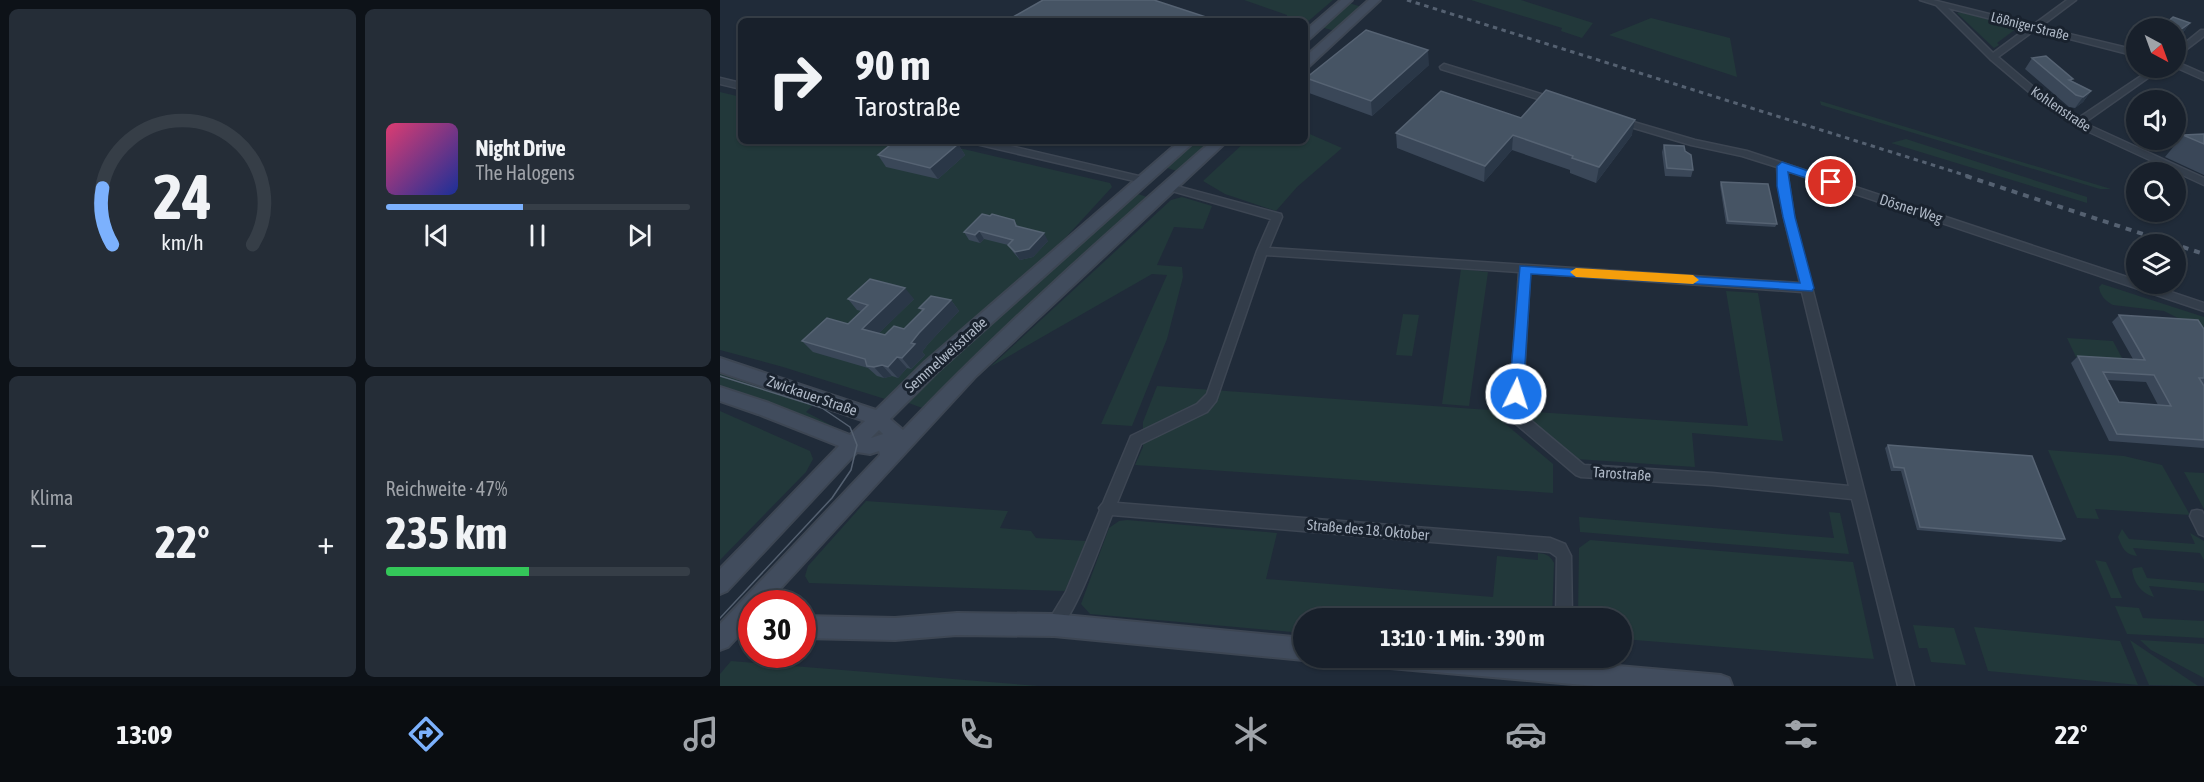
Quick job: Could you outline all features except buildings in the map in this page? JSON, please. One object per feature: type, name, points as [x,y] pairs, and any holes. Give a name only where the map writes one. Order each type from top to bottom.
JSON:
[{"type":"main road","points":[[1308,34],[1347,0]]},
{"type":"main road","points":[[1308,60],[1375,0]]},
{"type":"main road","name":"Semmelweisstraße","points":[[720,584],[878,418],[931,368],[1185,144]]},
{"type":"main road","name":"Semmelweisstraße","points":[[765,590],[911,431],[970,371],[1217,144]]},
{"type":"main road","points":[[1143,180],[1169,187]]},
{"type":"main road","name":"Zwickauer Straße","points":[[720,364],[878,418]]},
{"type":"main road","name":"Zwickauer Straße","points":[[720,394],[763,408],[853,444],[870,446],[893,440],[911,431]]},
{"type":"main road","points":[[878,418],[893,433],[890,451],[881,464]]},
{"type":"main road","points":[[816,627],[895,629],[957,624],[1054,625],[1293,648]]},
{"type":"main road","points":[[1592,668],[1721,686]]},
{"type":"street","name":"Lößniger Straße","points":[[1924,0],[2126,50]]},
{"type":"street","points":[[1994,57],[2072,0]]},
{"type":"street","name":"Kohlenstraße","points":[[1939,4],[1994,57],[2046,102],[2077,123],[2204,182]]},
{"type":"street","points":[[2186,46],[2204,32]]},
{"type":"street","points":[[1444,67],[1569,105]]},
{"type":"street","points":[[2186,69],[2204,77]]},
{"type":"street","points":[[2077,123],[2143,78]]},
{"type":"street","points":[[720,81],[738,85]]},
{"type":"street","name":"Dösner Weg","points":[[1615,119],[1694,143],[1744,153],[2204,307]]},
{"type":"street","points":[[989,144],[1143,180]]},
{"type":"street","points":[[1782,166],[1789,217],[1906,686]]},
{"type":"street","points":[[1054,625],[1071,597],[1136,440],[1202,408],[1212,398],[1262,251],[1277,217],[1169,187]]},
{"type":"street","points":[[1262,251],[1808,288]]},
{"type":"street","name":"Tarostraße","points":[[1525,269],[1515,415],[1581,471],[1722,480],[1859,493]]},
{"type":"street","name":"Straße des 18. Oktober","points":[[1106,508],[1550,545],[1560,549],[1564,556],[1564,608]]},
{"type":"street","points":[[2197,516],[2204,529]]},
{"type":"green space","points":[[1244,0],[1333,0],[1308,21],[1308,18],[1287,18],[1287,15]]},
{"type":"green space","points":[[1471,0],[1521,0],[1593,23],[1582,38],[1561,31],[1562,28]]},
{"type":"green space","points":[[1349,3],[1362,7],[1335,31],[1321,27]]},
{"type":"green space","points":[[1963,12],[2017,28],[1997,43],[1999,45],[1994,48],[1957,13]]},
{"type":"green space","points":[[1651,18],[1730,38],[1737,77],[1609,35]]},
{"type":"green space","points":[[720,92],[738,96],[738,144],[942,144],[1110,183],[1112,187],[1058,246],[885,399],[720,350]]},
{"type":"green space","points":[[1820,101],[2111,189],[2100,189],[1821,105]]},
{"type":"green space","points":[[1308,133],[1342,148],[1297,187],[1276,211],[1225,194],[1203,181],[1243,144],[1308,144]]},
{"type":"green space","points":[[1906,139],[2087,197],[2087,203],[1891,143]]},
{"type":"green space","points":[[1190,144],[1211,144],[1180,172],[1164,167]]},
{"type":"green space","points":[[1135,193],[1147,197],[925,409],[903,401]]},
{"type":"green space","points":[[1182,197],[1212,206],[1203,229],[1174,227],[1157,265],[1182,267],[1183,277],[1167,339],[1132,426],[1101,424],[1167,275],[1152,274],[990,367],[1171,200]]},
{"type":"green space","points":[[1461,269],[1488,272],[1469,406],[1442,404]]},
{"type":"green space","points":[[2102,284],[2126,292],[2126,294],[2133,294],[2204,317],[2204,331],[2164,311],[2113,305],[2106,300],[2099,287]]},
{"type":"green space","points":[[1726,291],[1758,293],[1783,441],[1692,433],[1695,467],[1576,459],[1520,416],[1521,411],[1748,426]]},
{"type":"green space","points":[[1403,314],[1419,315],[1412,356],[1396,355]]},
{"type":"green space","points":[[2067,338],[2113,341],[2123,360],[2076,357]]},
{"type":"green space","points":[[720,370],[815,403],[806,412],[838,429],[720,389]]},
{"type":"green space","points":[[1157,386],[1489,410],[1553,464],[1553,493],[1135,465],[1143,447],[1143,422]]},
{"type":"green space","points":[[720,411],[810,451],[813,459],[806,472],[720,560]]},
{"type":"green space","points":[[2048,450],[2124,456],[2162,465],[2190,515],[2095,509],[2099,519],[2077,518]]},
{"type":"green space","points":[[2184,472],[2204,473],[2204,509]]},
{"type":"green space","points":[[866,501],[1008,511],[1000,528],[1031,531],[1036,538],[1086,541],[1065,591],[809,583],[805,576],[808,566]]},
{"type":"green space","points":[[1829,512],[1840,513],[1849,554],[1580,532],[1579,517],[1834,538]]},
{"type":"green space","points":[[1119,521],[1277,533],[1266,579],[1493,597],[1497,556],[1538,560],[1538,553],[1543,554],[1554,563],[1552,608],[1293,608],[1293,632],[1090,614],[1081,604],[1109,528]]},
{"type":"green space","points":[[2122,529],[2129,539],[2195,544],[2190,533],[2204,541],[2204,560],[2200,553],[2133,548],[2137,556],[2130,554],[2124,550],[2119,541],[2118,537]]},
{"type":"green space","points":[[1590,540],[1853,562],[1874,659],[1632,640],[1632,608],[1578,608],[1579,548]]},
{"type":"green space","points":[[2095,560],[2106,562],[2122,598],[2111,598]]},
{"type":"green space","points":[[2142,567],[2147,578],[2204,583],[2204,591],[2149,586],[2154,597],[2145,593],[2136,583],[2132,570]]},
{"type":"green space","points":[[2115,606],[2139,608],[2143,618],[2204,621],[2204,638],[2127,634]]},
{"type":"green space","points":[[1913,625],[1954,628],[1966,665],[1931,662],[1927,648],[1919,648]]},
{"type":"green space","points":[[1974,627],[2120,641],[2138,685],[1988,671]]},
{"type":"green space","points":[[2130,640],[2198,686],[2149,685]]},
{"type":"green space","points":[[2140,640],[2204,644],[2204,678],[2151,650]]},
{"type":"green space","points":[[731,661],[738,662],[738,668],[816,668],[1039,686],[720,686],[720,674]]},
{"type":"tram line","points":[[720,376],[822,408],[850,427],[857,445],[851,470],[832,498],[720,618]]},
{"type":"railway","points":[[1407,0],[1971,177]]},
{"type":"railway","points":[[1966,176],[2204,254]]},
{"type":"slow traffic","points":[[1576,272],[1693,280]]},
{"type":"route","points":[[1516,394],[1525,269],[1808,288],[1789,217],[1782,166],[1831,182]]}]
